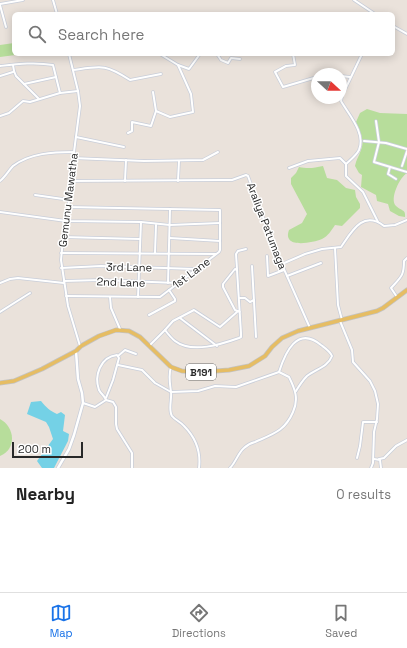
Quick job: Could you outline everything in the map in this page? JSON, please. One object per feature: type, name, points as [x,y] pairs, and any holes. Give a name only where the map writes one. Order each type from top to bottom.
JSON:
[{"type":"main road","name":"B191","points":[[120,329],[129,331],[140,337],[171,367],[182,371],[203,372],[229,370],[250,366],[265,356],[272,347],[286,336],[298,331],[377,311],[407,290]]},
{"type":"main road","points":[[0,383],[14,381],[42,369],[76,351],[80,346],[99,336],[120,329]]},
{"type":"street","points":[[6,27],[0,4],[23,0]]},
{"type":"street","points":[[53,0],[56,12]]},
{"type":"street","points":[[354,0],[372,12]]},
{"type":"street","points":[[395,27],[407,34]]},
{"type":"street","name":"Gemunu Mawatha","points":[[70,56],[80,106],[73,158],[70,200],[61,253],[61,268],[66,296],[80,346]]},
{"type":"street","points":[[163,56],[178,65],[189,69],[199,56]]},
{"type":"street","points":[[219,56],[228,63],[231,58],[240,59]]},
{"type":"street","points":[[293,56],[295,65],[286,66],[275,72],[283,87],[311,79]]},
{"type":"street","points":[[346,164],[357,154],[360,145],[355,121],[341,101],[350,77],[361,56]]},
{"type":"street","points":[[0,66],[41,63],[53,65],[60,93]]},
{"type":"street","points":[[13,65],[16,76],[39,99]]},
{"type":"street","points":[[156,111],[170,117],[193,112],[191,94],[178,65]]},
{"type":"street","points":[[73,70],[99,66],[109,68],[130,80],[161,74]]},
{"type":"street","points":[[0,76],[14,71]]},
{"type":"street","points":[[24,84],[57,77]]},
{"type":"street","points":[[0,116],[9,113],[23,101],[30,102],[60,93],[78,91]]},
{"type":"street","points":[[128,133],[132,131],[132,122],[151,126],[156,111],[153,92]]},
{"type":"street","points":[[376,121],[379,142],[374,161],[375,163],[407,172]]},
{"type":"street","points":[[76,137],[124,147]]},
{"type":"street","points":[[364,141],[379,142],[407,150],[402,166]]},
{"type":"street","points":[[0,181],[7,175],[12,167],[35,155],[57,152],[74,152]]},
{"type":"street","points":[[73,158],[179,161],[203,160],[218,152]]},
{"type":"street","points":[[289,168],[308,161],[340,158],[346,164],[346,176],[363,192],[378,222]]},
{"type":"street","points":[[125,181],[126,160]]},
{"type":"street","points":[[178,181],[179,161]]},
{"type":"street","points":[[390,167],[388,174],[396,179]]},
{"type":"street","name":"Araliya Patumaga","points":[[71,181],[232,180],[248,176],[272,242],[310,329]]},
{"type":"street","points":[[35,195],[70,200]]},
{"type":"street","name":"1st Lane","points":[[66,296],[160,297],[217,254],[220,250],[220,210],[68,207]]},
{"type":"street","points":[[168,283],[170,209]]},
{"type":"street","points":[[0,212],[66,221],[141,222],[170,225],[220,223]]},
{"type":"street","points":[[282,264],[305,254],[322,249],[341,247],[351,232],[358,225],[368,221],[378,222],[384,226],[392,226],[407,220]]},
{"type":"street","points":[[138,297],[141,222]]},
{"type":"street","points":[[155,253],[156,224]]},
{"type":"street","points":[[63,237],[140,239]]},
{"type":"street","points":[[169,238],[220,241]]},
{"type":"street","points":[[335,248],[338,305],[341,320],[352,350],[353,362],[370,381],[375,391],[378,404],[374,432],[373,463],[371,468]]},
{"type":"street","points":[[165,330],[175,342],[182,345],[199,347],[216,346],[241,337],[238,312],[239,298],[236,254],[238,251],[246,249]]},
{"type":"street","points":[[61,253],[217,254]]},
{"type":"street","points":[[267,256],[268,276],[284,270]]},
{"type":"street","points":[[397,297],[391,288],[402,277],[404,261],[407,258]]},
{"type":"street","points":[[287,276],[321,263]]},
{"type":"street","name":"3rd Lane","points":[[61,268],[101,266],[197,269]]},
{"type":"street","points":[[252,266],[256,337]]},
{"type":"street","points":[[237,269],[234,269],[223,284],[223,287],[238,312]]},
{"type":"street","name":"2nd Lane","points":[[0,283],[18,278],[64,282],[101,280],[178,283]]},
{"type":"street","points":[[149,315],[175,301],[175,298],[169,290]]},
{"type":"street","points":[[0,312],[30,293]]},
{"type":"street","points":[[110,297],[110,308],[120,329]]},
{"type":"street","points":[[239,298],[246,298],[250,302],[254,300]]},
{"type":"street","points":[[149,346],[173,321],[194,310],[220,327],[238,312]]},
{"type":"street","points":[[180,318],[216,346]]},
{"type":"street","points":[[279,372],[284,356],[295,342],[310,338],[330,353],[332,356],[328,362],[322,368],[308,375],[296,392]]},
{"type":"street","points":[[132,468],[132,453],[117,430],[116,407],[113,402],[106,399],[99,391],[97,373],[102,364],[113,356],[118,356],[125,350],[136,354]]},
{"type":"street","points":[[58,468],[69,450],[84,403],[78,379],[76,351]]},
{"type":"street","points":[[84,403],[95,407],[106,399],[118,365],[118,356]]},
{"type":"street","points":[[118,365],[142,370],[155,382],[171,392],[198,391],[215,386],[236,387],[279,372],[289,377],[296,392],[297,402],[286,425],[281,430],[244,448],[230,468]]},
{"type":"street","points":[[171,367],[170,384],[172,416],[185,427],[196,441],[199,451],[199,468]]},
{"type":"street","points":[[357,458],[363,422],[376,422]]},
{"type":"street","points":[[373,459],[384,458],[396,446],[407,440]]},
{"type":"street","points":[[379,459],[381,468]]},
{"type":"green space","points":[[12,43],[12,55],[0,57],[0,45]]},
{"type":"green space","points":[[367,109],[380,113],[407,114],[407,173],[401,179],[396,188],[394,198],[394,203],[398,208],[403,210],[405,217],[399,216],[390,211],[388,204],[377,201],[376,195],[361,187],[362,175],[355,166],[362,147],[362,140],[356,122],[360,113]]},
{"type":"green space","points":[[323,166],[327,178],[337,180],[346,188],[355,190],[360,208],[342,226],[335,225],[328,235],[322,239],[305,243],[294,242],[290,240],[288,236],[289,230],[302,223],[307,214],[291,184],[291,178],[299,167],[311,168]]},
{"type":"green space","points":[[0,419],[9,427],[12,438],[9,448],[0,456]]},
{"type":"water","points":[[41,401],[52,412],[57,414],[61,412],[65,415],[63,431],[69,434],[68,441],[54,468],[42,468],[37,461],[53,439],[49,427],[46,422],[27,414],[31,402]]}]
